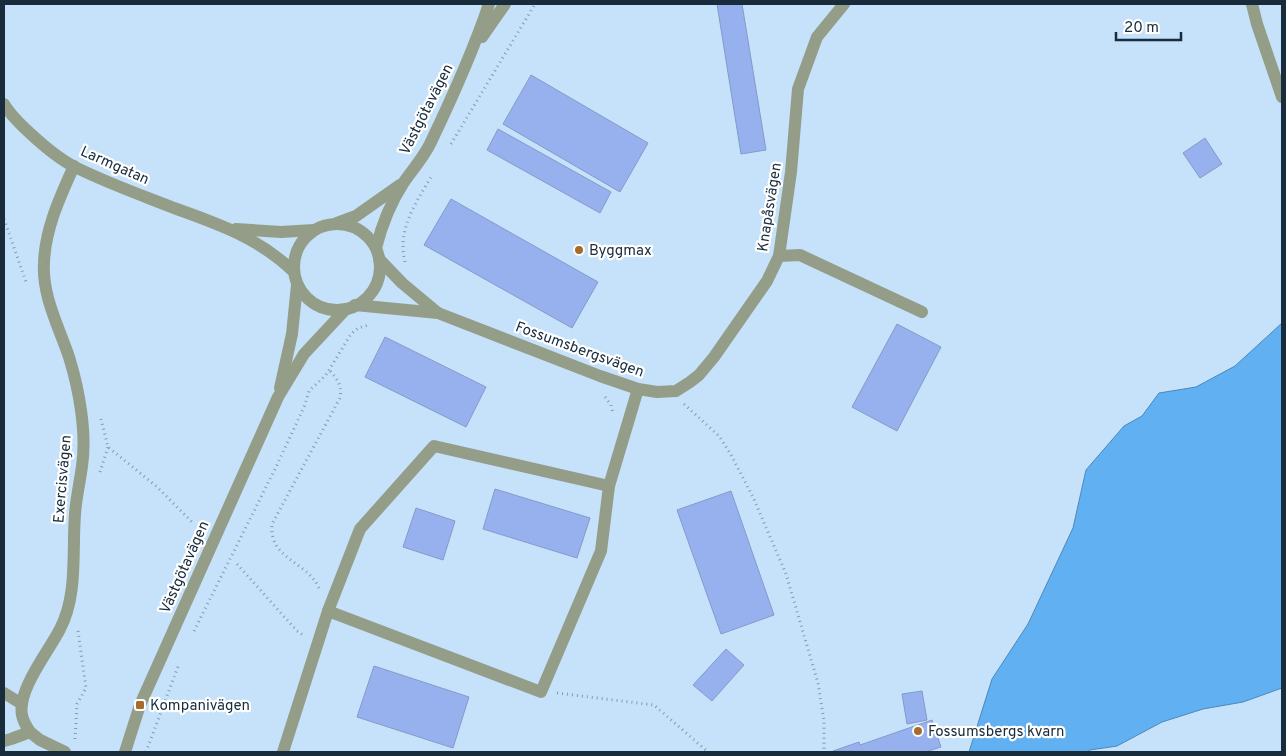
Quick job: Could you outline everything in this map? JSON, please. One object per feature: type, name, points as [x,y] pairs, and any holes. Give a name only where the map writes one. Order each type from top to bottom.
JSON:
[{"type":"street","name":"Västgötavägen","points":[[378,253],[382,225],[404,182],[429,145],[474,50],[489,4]]},
{"type":"street","name":"Västgötavägen","points":[[474,50],[505,4]]},
{"type":"street","name":"Knapåsvägen","points":[[676,391],[699,375],[714,357],[767,280],[779,256],[791,172],[798,89],[817,37],[844,4]]},
{"type":"street","points":[[1252,4],[1282,97]]},
{"type":"street","name":"Larmgatan","points":[[5,107],[48,149],[74,166],[138,194],[231,229],[281,259],[296,279]]},
{"type":"street","name":"Exercisvägen","points":[[22,704],[30,680],[60,629],[69,606],[71,590],[75,512],[83,462],[82,418],[79,396],[69,358],[51,308],[44,265],[46,242],[54,213],[74,166]]},
{"type":"street","name":"Västgötavägen","points":[[337,223],[356,216],[404,182]]},
{"type":"street","points":[[337,223],[349,225],[360,230],[369,238],[378,253],[380,270],[375,286],[365,299],[351,307],[334,310],[323,308],[312,302],[304,294],[296,279],[294,260],[304,238],[314,230],[325,225],[337,223]]},
{"type":"street","name":"Larmgatan","points":[[231,229],[281,232],[314,230]]},
{"type":"street","name":"Fossumsbergsvägen","points":[[378,253],[402,283],[438,313]]},
{"type":"street","points":[[779,256],[800,255],[922,312]]},
{"type":"street","name":"Västgötavägen","points":[[278,398],[292,334],[296,279]]},
{"type":"street","name":"Västgötavägen","points":[[125,752],[140,705],[278,398],[304,354],[351,307]]},
{"type":"street","name":"Fossumsbergsvägen","points":[[351,307],[438,313],[600,376],[657,392],[676,391]]},
{"type":"street","points":[[328,611],[541,692],[601,551],[609,486],[638,388]]},
{"type":"street","points":[[283,752],[328,611],[360,529],[434,446],[609,486]]},
{"type":"street","points":[[4,693],[22,704],[21,713],[30,732],[40,740],[65,752]]},
{"type":"street","points":[[4,740],[30,732]]},
{"type":"path","points":[[450,146],[535,4]]},
{"type":"path","points":[[402,283],[410,275],[402,251],[406,224],[414,205],[435,171]]},
{"type":"path","points":[[192,636],[276,467],[309,391],[326,375],[351,334],[358,328],[373,325]]},
{"type":"path","points":[[328,611],[316,581],[310,574],[280,552],[273,540],[272,524],[340,398],[342,390],[337,379],[329,370]]},
{"type":"path","points":[[676,391],[681,401],[719,436],[730,453],[753,496],[786,574],[818,683],[824,721],[824,752]]},
{"type":"path","points":[[237,564],[297,631],[317,643]]},
{"type":"path","points":[[146,752],[180,662]]},
{"type":"path","points":[[541,692],[654,705],[708,752]]},
{"type":"water","points":[[1282,323],[1282,688],[1243,702],[1203,709],[1162,722],[1117,746],[1087,752],[969,752],[992,679],[1028,624],[1073,528],[1086,470],[1124,426],[1142,416],[1159,393],[1196,387],[1235,366]]},
{"type":"building","points":[[717,4],[742,4],[766,150],[741,154]]},
{"type":"building","points":[[531,75],[648,143],[620,192],[503,124]]},
{"type":"building","points":[[498,129],[611,192],[600,213],[487,150]]},
{"type":"building","points":[[1205,138],[1222,164],[1200,178],[1183,153]]},
{"type":"building","points":[[451,199],[598,282],[572,328],[424,245]]},
{"type":"building","points":[[897,324],[941,347],[897,431],[852,407]]},
{"type":"building","points":[[385,337],[486,387],[466,427],[365,377]]},
{"type":"building","points":[[495,489],[590,518],[577,558],[483,529]]},
{"type":"building","points":[[731,491],[774,615],[721,634],[677,510]]},
{"type":"building","points":[[416,508],[455,521],[443,560],[403,547]]},
{"type":"building","points":[[726,649],[744,665],[712,701],[693,685]]},
{"type":"building","points":[[374,666],[469,697],[453,748],[357,717]]},
{"type":"building","points":[[922,691],[927,720],[907,724],[902,694]]},
{"type":"building","name":"Fossumsbergs kvarn","points":[[932,720],[941,747],[925,752],[833,751],[859,742],[860,745]]},
{"type":"place","name":"Byggmax","points":[[579,250]]},
{"type":"place","name":"Kompanivägen","points":[[140,705]]},
{"type":"place","name":"Fossumsbergs kvarn","points":[[918,731]]}]
